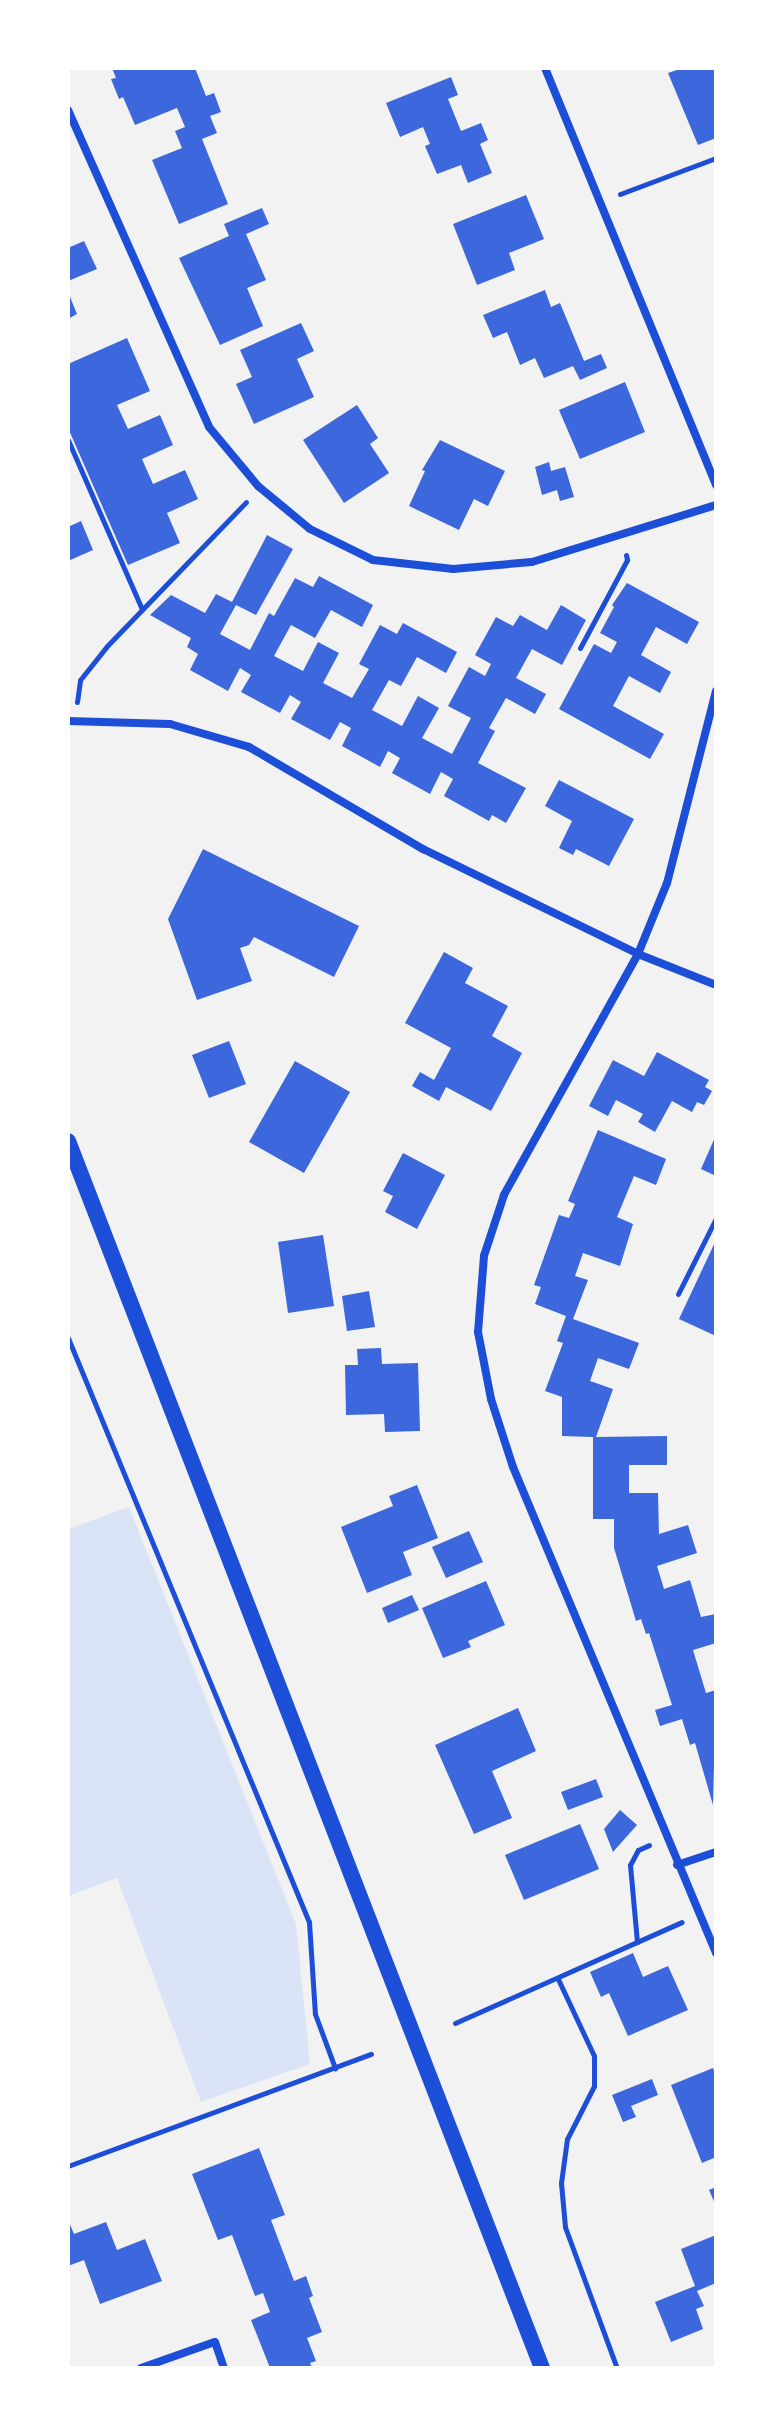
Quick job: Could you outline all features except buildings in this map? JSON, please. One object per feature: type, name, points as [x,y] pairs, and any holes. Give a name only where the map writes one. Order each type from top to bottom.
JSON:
[{"type":"main road","points":[[68,1141],[542,2368]]},
{"type":"street","points":[[545,68],[716,485]]},
{"type":"street","points":[[68,110],[209,427],[258,486],[310,529],[373,560],[453,569],[532,562],[716,505]]},
{"type":"street","points":[[716,691],[667,883],[638,954],[504,1195],[484,1256],[478,1332],[491,1399],[513,1467],[716,1953]]},
{"type":"street","points":[[71,720],[170,724],[249,747],[423,849],[638,954],[716,985]]},
{"type":"street","points":[[677,1865],[716,1852]]},
{"type":"street","points":[[141,2368],[215,2342],[224,2368]]},
{"type":"path","points":[[600,202],[716,158]]},
{"type":"path","points":[[68,440],[142,609]]},
{"type":"path","points":[[71,720],[80,680],[258,486]]},
{"type":"path","points":[[580,648],[627,560],[622,534]]},
{"type":"path","points":[[678,1294],[716,1218]]},
{"type":"path","points":[[68,1338],[309,1922],[315,2014],[335,2068]]},
{"type":"path","points":[[637,1942],[630,1865],[638,1850],[666,1838]]},
{"type":"path","points":[[455,2023],[698,1915]]},
{"type":"path","points":[[558,1979],[594,2056],[594,2086],[567,2139],[561,2183],[565,2227],[617,2368]]},
{"type":"path","points":[[68,2166],[371,2054]]},
{"type":"shaded area","points":[[129,1507],[296,1924],[310,2064],[201,2102],[117,1878],[68,1896],[68,1529]]}]
